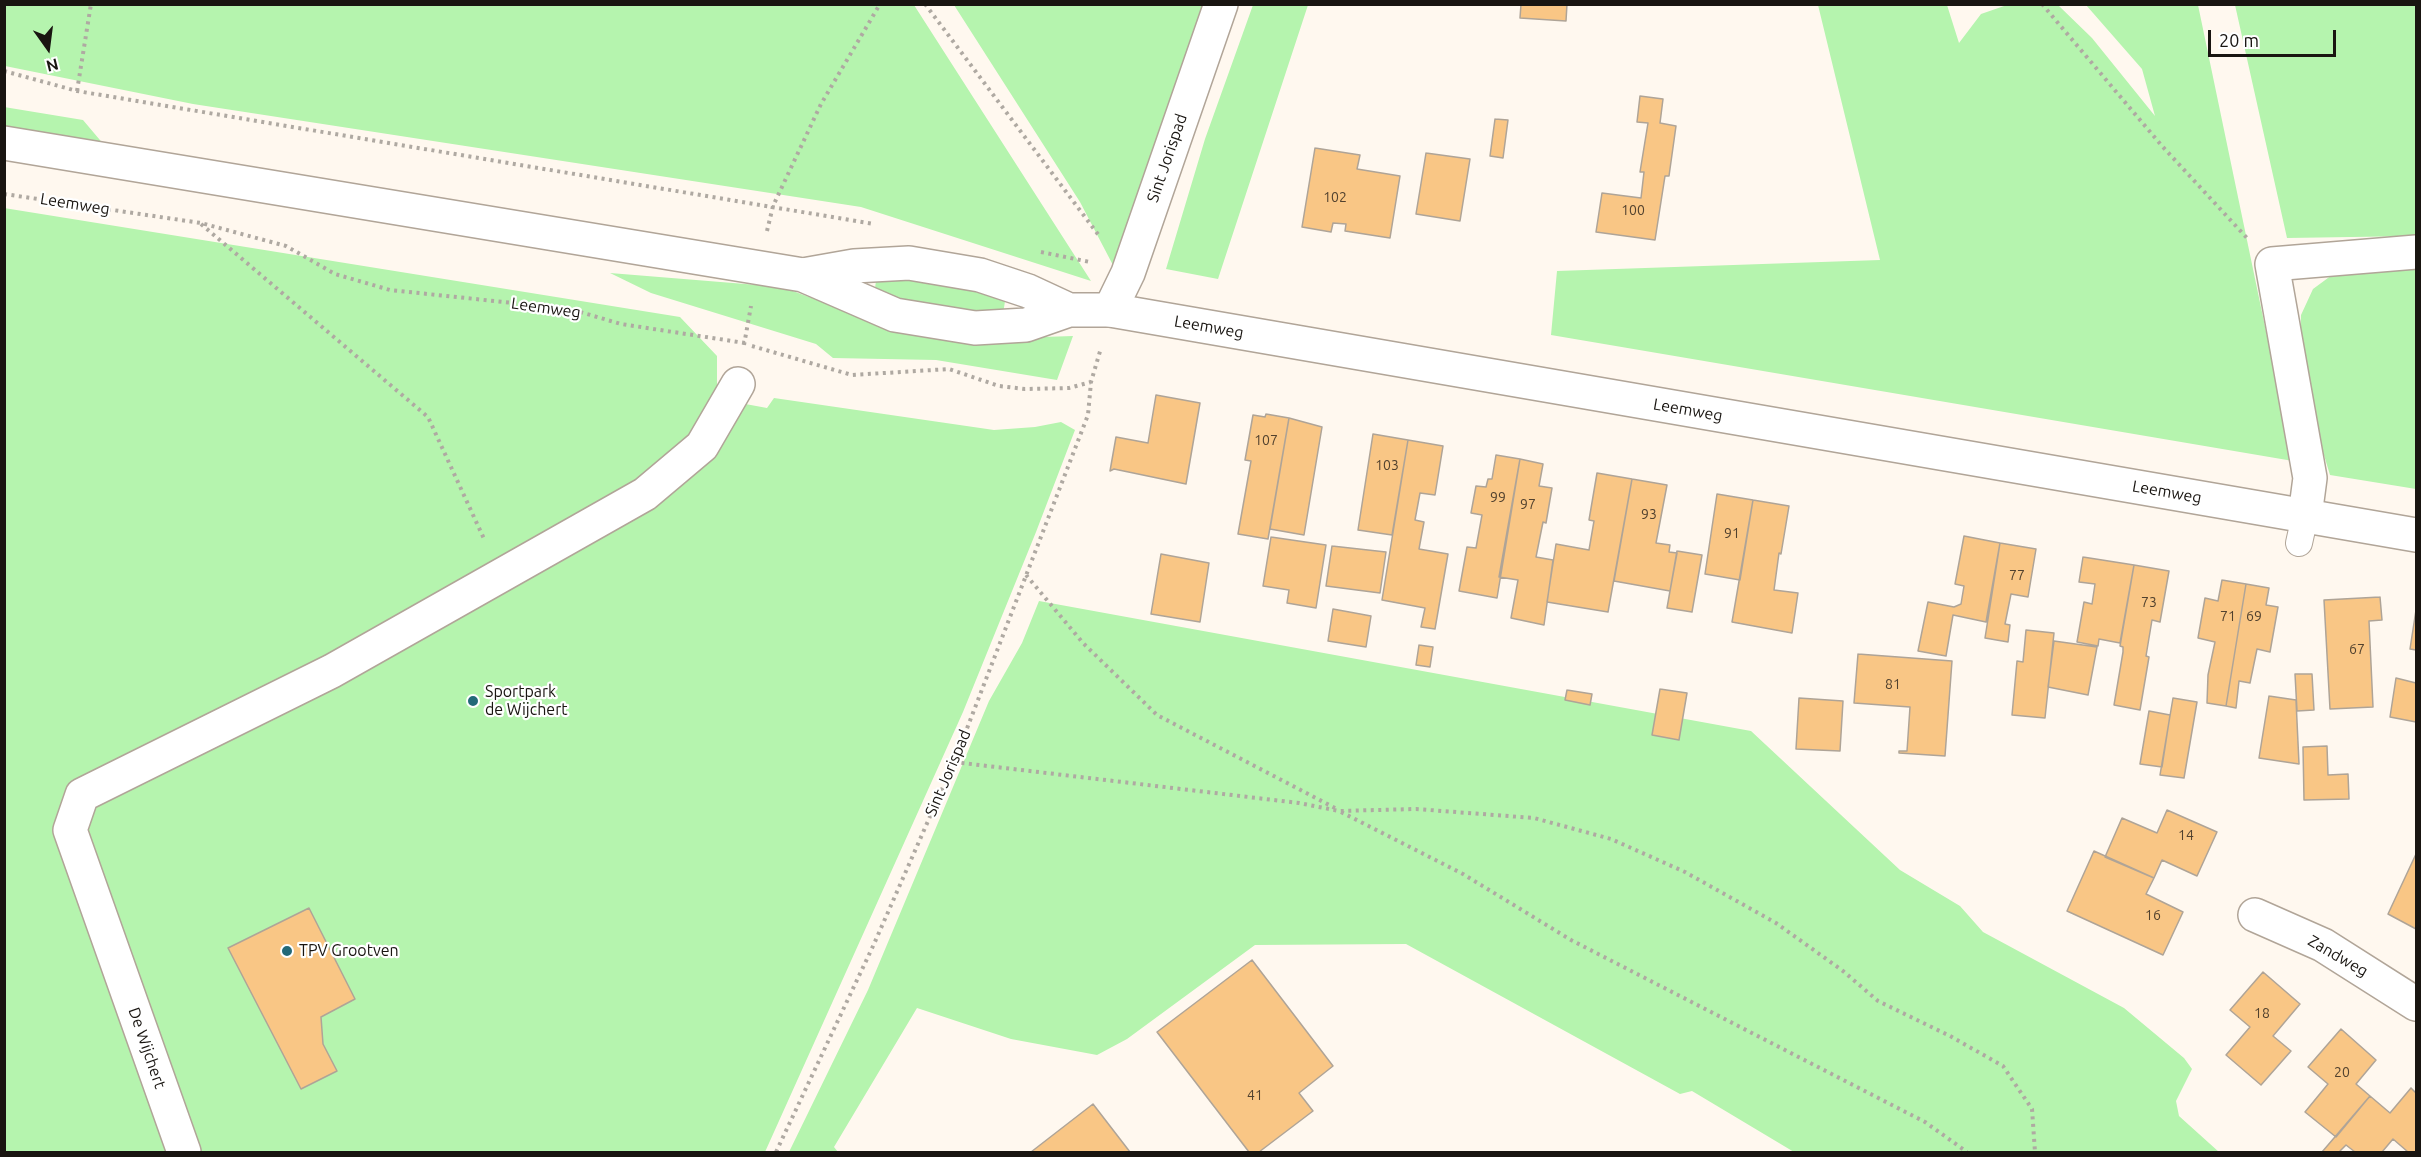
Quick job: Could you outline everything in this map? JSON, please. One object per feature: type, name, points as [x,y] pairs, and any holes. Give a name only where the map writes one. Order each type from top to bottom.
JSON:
[{"type":"street","name":"Sint Jorispad","points":[[1110,310],[1128,273],[1221,4]]},
{"type":"street","name":"Leemweg","points":[[4,143],[802,274],[895,315],[975,328],[1026,325],[1069,310],[1110,310],[2302,530],[2416,535]]},
{"type":"street","points":[[2302,530],[2310,478],[2272,264],[2416,252]]},
{"type":"street","name":"Leemweg","points":[[802,274],[854,266],[909,263],[980,275],[1028,291],[1069,310]]},
{"type":"street","name":"De Wijchert","points":[[183,1152],[70,830],[82,795],[332,671],[645,494],[702,446],[738,384]]},
{"type":"street","name":"Zandweg","points":[[2256,915],[2323,945],[2416,1004]]},
{"type":"path","points":[[77,91],[91,4]]},
{"type":"path","points":[[4,71],[77,91],[773,206],[821,104],[880,4]]},
{"type":"path","points":[[925,4],[1128,273]]},
{"type":"path","points":[[2043,4],[2162,146],[2272,264]]},
{"type":"path","name":"Leemweg","points":[[4,194],[201,223],[286,246],[334,274],[390,290],[570,309],[621,324],[744,343],[852,375],[949,369],[999,386],[1025,389],[1069,388],[1091,382]]},
{"type":"path","points":[[201,223],[428,417],[501,577]]},
{"type":"path","name":"Sint Jorispad","points":[[776,1152],[869,955],[954,762],[1088,415],[1091,382]]},
{"type":"path","points":[[1026,575],[1083,643],[1157,715],[1463,873],[1571,940],[1925,1122],[1967,1152]]},
{"type":"path","points":[[954,762],[1299,803],[1340,811],[1416,809],[1534,818],[1611,839],[1685,872],[1776,923],[1843,971],[1878,1001],[1950,1036],[2003,1066],[2032,1109],[2035,1152]]},
{"type":"green space","points":[[4,5],[914,5],[1091,281],[861,207],[193,104],[5,66]]},
{"type":"green space","points":[[954,5],[1216,5],[1115,269],[1080,202]]},
{"type":"green space","points":[[1253,5],[1308,5],[1218,279],[1166,269],[1205,139]]},
{"type":"green space","points":[[1818,5],[1947,5],[1959,43],[1981,14],[2007,5],[2058,5],[2092,38],[2155,116],[2142,69],[2086,5],[2198,5],[2293,461],[1551,335],[1557,271],[1880,260]]},
{"type":"green space","points":[[2235,5],[2416,5],[2416,236],[2287,238]]},
{"type":"green space","points":[[4,107],[83,120],[105,146],[5,130]]},
{"type":"green space","name":"Sportpark de Wijchert","points":[[4,208],[680,317],[717,356],[717,389],[713,398],[767,408],[774,398],[994,430],[1035,427],[1061,422],[1075,430],[963,712],[765,1152],[5,1152]]},
{"type":"green space","points":[[2416,262],[2416,489],[2330,475],[2310,409],[2300,347],[2301,315],[2313,289],[2332,275]]},
{"type":"green space","points":[[610,273],[782,287],[887,326],[983,339],[1073,336],[1057,380],[936,360],[833,358],[816,344],[651,293]]},
{"type":"green space","points":[[877,273],[1006,295],[1003,314],[973,317],[874,296]]},
{"type":"green space","points":[[1039,601],[1751,731],[1900,870],[1960,906],[1983,932],[2124,1008],[2184,1058],[2192,1069],[2176,1101],[2179,1116],[2219,1152],[1794,1152],[1692,1091],[1680,1094],[1406,944],[1255,945],[1127,1039],[1097,1055],[1011,1039],[917,1008],[834,1147],[838,1152],[789,1152],[868,990],[989,701],[1022,643]]},
{"type":"building","points":[[1521,4],[1567,4],[1566,21],[1520,18]]},
{"type":"building","points":[[1640,96],[1663,99],[1660,123],[1676,126],[1669,176],[1665,176],[1655,240],[1596,232],[1602,193],[1641,198],[1644,172],[1640,172],[1648,123],[1637,122]]},
{"type":"building","points":[[1495,119],[1508,120],[1503,158],[1490,156]]},
{"type":"building","points":[[1315,148],[1360,155],[1357,169],[1400,176],[1390,238],[1345,231],[1346,224],[1333,223],[1331,232],[1302,227]]},
{"type":"building","points":[[1426,153],[1470,159],[1460,221],[1416,214]]},
{"type":"building","points":[[1156,395],[1200,403],[1186,484],[1114,469],[1110,471],[1116,437],[1148,443]]},
{"type":"building","points":[[1266,414],[1289,418],[1268,539],[1238,534],[1251,461],[1245,460],[1253,415],[1265,417]]},
{"type":"building","points":[[1289,418],[1322,427],[1304,535],[1270,529]]},
{"type":"building","points":[[1373,434],[1408,440],[1392,535],[1358,530]]},
{"type":"building","points":[[1408,440],[1443,446],[1435,495],[1420,493],[1415,520],[1424,522],[1419,549],[1448,554],[1435,629],[1421,627],[1425,608],[1382,600]]},
{"type":"building","points":[[1496,455],[1520,459],[1497,598],[1459,591],[1467,547],[1476,548],[1482,515],[1471,513],[1476,486],[1486,487],[1488,479],[1492,479]]},
{"type":"building","points":[[1520,459],[1543,464],[1539,486],[1552,488],[1546,523],[1543,522],[1536,557],[1553,560],[1544,625],[1511,618],[1518,580],[1499,577]]},
{"type":"building","points":[[1597,473],[1632,479],[1608,612],[1547,602],[1556,544],[1589,550],[1594,521],[1589,520]]},
{"type":"building","points":[[1632,479],[1667,485],[1656,543],[1670,545],[1669,552],[1677,553],[1670,591],[1614,581]]},
{"type":"building","points":[[1717,494],[1753,500],[1740,580],[1705,574]]},
{"type":"building","points":[[1753,500],[1789,506],[1774,590],[1798,593],[1792,633],[1732,622]]},
{"type":"building","points":[[1964,536],[2000,543],[1986,622],[1953,615],[1946,656],[1918,651],[1928,602],[1954,607],[1961,604],[1964,586],[1955,584]]},
{"type":"building","points":[[1271,537],[1326,545],[1316,608],[1287,603],[1289,590],[1263,586]]},
{"type":"building","points":[[2000,543],[2036,549],[2028,597],[2011,594],[2005,624],[2010,625],[2008,642],[1985,638]]},
{"type":"building","points":[[1332,546],[1386,552],[1380,593],[1326,586]]},
{"type":"building","points":[[1677,551],[1702,555],[1692,612],[1667,608]]},
{"type":"building","points":[[1161,554],[1209,563],[1200,622],[1151,614]]},
{"type":"building","points":[[2083,557],[2134,565],[2120,643],[2099,639],[2098,646],[2077,642],[2084,602],[2092,604],[2095,584],[2079,582]]},
{"type":"building","points":[[2134,565],[2169,571],[2160,622],[2152,620],[2146,656],[2149,657],[2140,710],[2114,705],[2123,652],[2123,647],[2120,646]]},
{"type":"building","points":[[2222,580],[2246,584],[2226,706],[2207,703],[2208,675],[2215,642],[2198,638],[2205,598],[2218,601]]},
{"type":"building","points":[[2246,584],[2269,588],[2266,605],[2278,607],[2270,652],[2257,649],[2250,683],[2239,681],[2236,708],[2226,706]]},
{"type":"building","points":[[2380,597],[2382,620],[2369,621],[2373,707],[2330,709],[2324,600]]},
{"type":"building","points":[[1333,609],[1371,616],[1366,647],[1328,641]]},
{"type":"building","points":[[2416,610],[2416,650],[2410,649]]},
{"type":"building","points":[[2026,630],[2054,633],[2045,718],[2012,715],[2017,661],[2023,662]]},
{"type":"building","points":[[2054,641],[2097,647],[2088,695],[2048,687]]},
{"type":"building","points":[[1419,645],[1433,647],[1430,667],[1416,665]]},
{"type":"building","points":[[1858,654],[1952,661],[1945,756],[1899,753],[1899,751],[1907,751],[1910,707],[1854,703]]},
{"type":"building","points":[[2295,674],[2312,674],[2314,710],[2297,711]]},
{"type":"building","points":[[2396,678],[2416,683],[2416,722],[2390,717]]},
{"type":"building","points":[[1660,689],[1687,693],[1679,740],[1652,735]]},
{"type":"building","points":[[1567,690],[1592,694],[1590,705],[1565,700]]},
{"type":"building","points":[[2269,696],[2296,700],[2299,764],[2259,758]]},
{"type":"building","points":[[1799,698],[1843,701],[1840,751],[1796,749]]},
{"type":"building","points":[[2173,698],[2197,702],[2184,778],[2160,775]]},
{"type":"building","points":[[2149,711],[2170,715],[2162,767],[2140,764]]},
{"type":"building","points":[[2327,746],[2328,775],[2348,774],[2349,799],[2304,800],[2303,747]]},
{"type":"building","points":[[2167,810],[2217,832],[2197,876],[2162,860],[2154,878],[2105,857],[2122,818],[2157,833]]},
{"type":"building","points":[[2094,851],[2154,878],[2146,894],[2183,912],[2163,955],[2067,911]]},
{"type":"building","points":[[2416,854],[2416,929],[2388,914]]},
{"type":"building","points":[[309,908],[355,999],[321,1017],[323,1044],[337,1071],[301,1089],[228,948]]},
{"type":"building","points":[[1252,960],[1333,1066],[1299,1093],[1313,1111],[1259,1152],[1249,1152],[1157,1032]]},
{"type":"building","points":[[2263,972],[2300,1004],[2273,1036],[2291,1051],[2261,1085],[2226,1055],[2250,1027],[2230,1010]]},
{"type":"building","points":[[2341,1029],[2376,1060],[2356,1084],[2370,1096],[2336,1137],[2305,1112],[2328,1084],[2308,1067]]},
{"type":"building","points":[[2411,1088],[2416,1093],[2416,1152],[2408,1152],[2393,1139],[2382,1152],[2355,1152],[2346,1145],[2339,1152],[2322,1152],[2370,1096],[2390,1113]]},
{"type":"building","points":[[1093,1104],[1130,1152],[1031,1152]]},
{"type":"place","name":"Sportpark de Wijchert","points":[[473,701]]},
{"type":"place","name":"TPV Grootven","points":[[287,951]]}]
